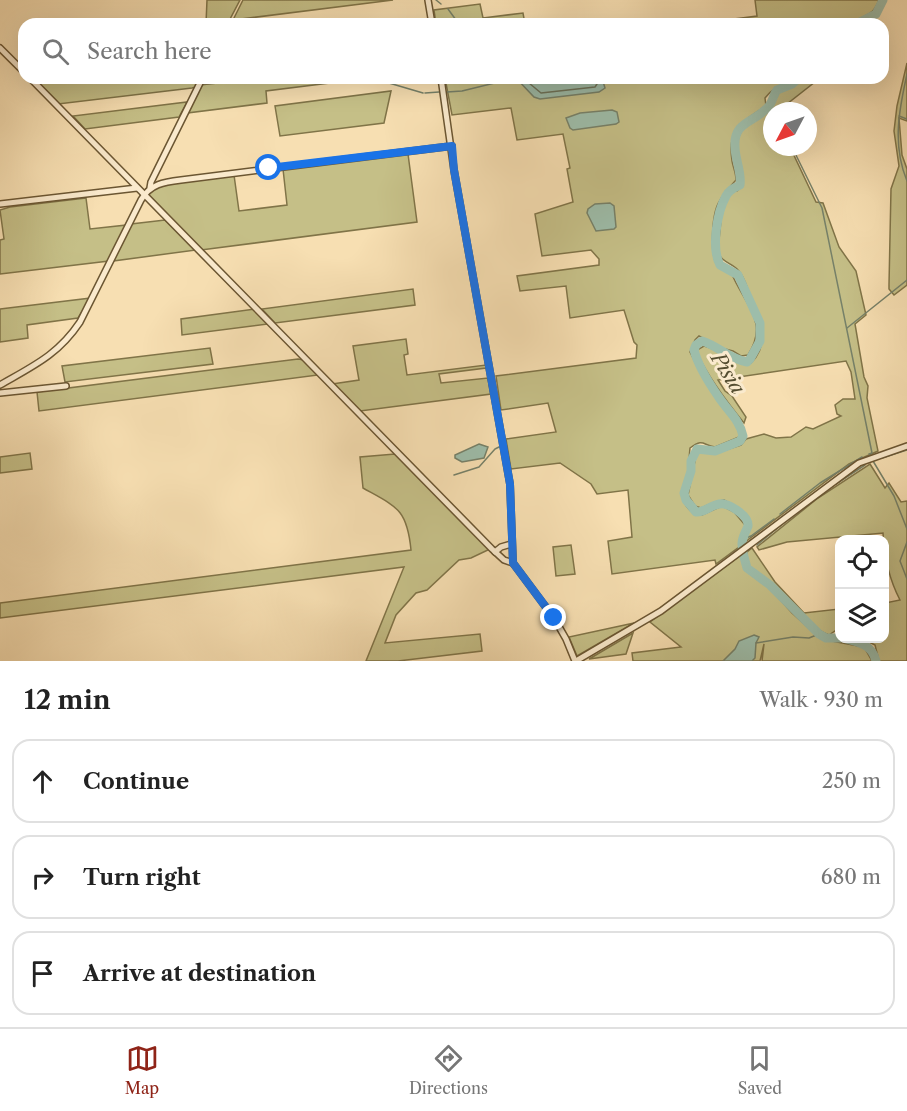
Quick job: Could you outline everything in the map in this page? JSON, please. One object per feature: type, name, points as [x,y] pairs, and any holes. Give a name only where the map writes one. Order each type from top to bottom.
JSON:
[{"type":"street","points":[[428,0],[431,18]]},
{"type":"street","points":[[0,48],[18,66]]},
{"type":"street","points":[[36,84],[495,552],[504,560],[513,563]]},
{"type":"street","points":[[0,385],[51,354],[72,334],[80,322],[144,195],[150,188],[200,84]]},
{"type":"street","points":[[442,84],[454,170],[510,484],[513,563],[554,618],[575,661],[652,617],[859,463],[907,446]]},
{"type":"street","points":[[150,188],[172,181],[452,146]]},
{"type":"street","points":[[0,204],[137,188]]},
{"type":"street","points":[[0,393],[66,386]]},
{"type":"street","points":[[495,552],[511,544]]},
{"type":"shaded area","points":[[207,0],[240,0],[231,18],[206,18]]},
{"type":"shaded area","points":[[243,0],[393,0],[249,18],[234,18]]},
{"type":"shaded area","points":[[755,0],[879,0],[871,13],[862,18],[742,18],[757,16]]},
{"type":"shaded area","points":[[480,4],[483,18],[435,18],[434,10]]},
{"type":"shaded area","points":[[523,13],[524,18],[483,18]]},
{"type":"shaded area","points":[[907,63],[907,121],[899,118],[902,155],[907,169],[907,285],[894,295],[889,289],[891,189],[899,166],[894,131]]},
{"type":"shaded area","points":[[40,84],[197,84],[192,88],[58,104]]},
{"type":"shaded area","points":[[322,84],[266,91],[267,103],[187,113],[200,85]]},
{"type":"shaded area","points":[[446,84],[786,84],[774,89],[765,98],[763,108],[743,122],[734,134],[731,150],[736,180],[717,208],[712,235],[715,261],[718,266],[731,272],[752,312],[756,332],[754,343],[748,355],[741,356],[699,336],[690,352],[699,370],[741,433],[739,437],[715,447],[701,443],[690,448],[683,495],[685,504],[694,514],[702,515],[722,506],[734,512],[745,525],[739,547],[716,564],[715,560],[612,574],[608,541],[632,537],[628,490],[597,494],[591,484],[560,463],[511,469],[506,439],[556,432],[548,403],[501,410],[496,376],[636,358],[637,345],[624,310],[570,318],[566,286],[520,291],[517,276],[599,265],[599,259],[591,250],[542,256],[535,214],[573,202],[567,169],[570,168],[563,134],[517,140],[511,108],[452,115]]},
{"type":"shaded area","points":[[793,84],[812,84],[789,102],[773,102],[776,93]]},
{"type":"shaded area","points":[[391,91],[384,123],[280,136],[275,106]]},
{"type":"shaded area","points":[[187,102],[179,117],[85,129],[73,116]]},
{"type":"shaded area","points":[[763,113],[763,156],[794,156],[816,202],[823,203],[839,247],[856,271],[866,315],[855,324],[878,451],[849,464],[745,542],[749,526],[743,512],[724,500],[701,508],[695,506],[688,495],[696,456],[699,453],[716,453],[741,445],[746,439],[764,434],[776,438],[791,437],[806,427],[813,429],[841,416],[837,414],[835,405],[843,399],[855,399],[851,372],[846,361],[718,380],[746,417],[744,423],[713,382],[698,355],[697,350],[704,346],[738,362],[751,363],[761,347],[760,321],[744,278],[718,252],[723,206],[732,190],[737,191],[741,186],[742,173],[738,140],[741,132]]},
{"type":"shaded area","points":[[408,154],[417,222],[201,250],[153,202],[148,194],[161,185],[234,175],[239,211],[287,205],[283,169]]},
{"type":"shaded area","points":[[86,198],[90,229],[127,225],[109,261],[0,274],[0,240],[4,239],[0,210]]},
{"type":"shaded area","points":[[165,220],[196,250],[113,261],[131,224]]},
{"type":"shaded area","points":[[413,289],[415,305],[275,323],[262,309]]},
{"type":"shaded area","points":[[91,298],[78,318],[27,325],[28,338],[0,342],[0,309]]},
{"type":"shaded area","points":[[255,309],[268,324],[182,335],[181,319]]},
{"type":"shaded area","points":[[406,339],[408,354],[404,355],[407,375],[486,365],[486,368],[439,374],[441,383],[488,378],[491,394],[360,411],[332,384],[359,380],[353,346]]},
{"type":"shaded area","points":[[210,348],[213,364],[65,382],[62,366]]},
{"type":"shaded area","points":[[304,360],[318,375],[39,411],[37,392]]},
{"type":"shaded area","points":[[30,453],[32,469],[0,473],[0,457]]},
{"type":"shaded area","points":[[395,454],[490,549],[471,558],[459,560],[427,590],[416,593],[396,615],[385,643],[480,634],[482,651],[398,661],[366,661],[404,567],[0,618],[0,603],[411,550],[403,517],[392,505],[363,488],[360,457]]},
{"type":"shaded area","points":[[870,464],[885,488],[889,483],[901,502],[907,501],[907,661],[879,661],[875,645],[871,643],[889,643],[889,602],[900,600],[889,570],[889,535],[883,535],[883,533],[835,535],[835,538],[787,542],[759,550],[757,547],[818,498]]},
{"type":"shaded area","points":[[571,545],[575,574],[556,576],[553,547]]},
{"type":"shaded area","points":[[752,548],[775,582],[804,613],[835,609],[835,631],[829,635],[813,626],[771,582],[750,568],[747,563],[747,552]]},
{"type":"shaded area","points":[[741,555],[747,571],[768,586],[792,613],[821,639],[864,647],[872,661],[762,661],[764,644],[760,661],[633,661],[632,653],[681,647],[650,622]]},
{"type":"shaded area","points":[[634,623],[577,656],[569,637]]},
{"type":"shaded area","points":[[633,633],[626,654],[589,659]]},
{"type":"water","points":[[522,84],[604,84],[605,88],[599,92],[540,99],[534,97]]},
{"type":"water","points":[[612,110],[617,112],[619,122],[616,124],[573,130],[566,118],[580,113]]},
{"type":"water","points":[[610,203],[614,206],[616,227],[596,231],[587,213],[588,209],[595,204]]},
{"type":"water","points":[[479,444],[488,447],[484,458],[462,462],[455,458],[455,455]]},
{"type":"water","points":[[754,635],[759,637],[756,643],[755,658],[752,661],[723,661],[735,649],[739,641]]},
{"type":"waterway","points":[[436,0],[441,4]]},
{"type":"waterway","name":"Pisia","points":[[868,18],[876,14],[883,0]]},
{"type":"waterway","points":[[448,9],[455,18]]},
{"type":"waterway","points":[[907,74],[898,127],[902,168],[907,181]]},
{"type":"waterway","points":[[392,84],[423,93]]},
{"type":"waterway","points":[[447,92],[491,84]]},
{"type":"waterway","name":"Pisia","points":[[792,84],[777,90],[769,106],[741,127],[738,132],[735,138],[735,152],[740,185],[726,196],[716,230],[717,258],[720,265],[738,275],[760,323],[760,341],[747,362],[702,341],[696,345],[694,350],[701,368],[736,420],[743,436],[740,441],[715,451],[697,449],[691,461],[691,471],[684,493],[686,500],[696,512],[724,504],[743,515],[748,522],[742,544],[747,568],[770,585],[819,634],[826,638],[835,638]]},
{"type":"waterway","points":[[425,93],[439,92]]},
{"type":"waterway","points":[[899,116],[907,119]]},
{"type":"waterway","points":[[796,156],[822,208],[872,453],[869,454]]},
{"type":"waterway","points":[[847,328],[907,280]]},
{"type":"waterway","points":[[454,475],[479,467],[499,447]]},
{"type":"waterway","points":[[882,458],[907,450]]},
{"type":"waterway","points":[[780,514],[820,483],[862,457]]},
{"type":"waterway","points":[[873,461],[894,496],[907,529]]},
{"type":"waterway","points":[[836,484],[865,465]]},
{"type":"waterway","points":[[757,545],[791,517]]},
{"type":"waterway","points":[[743,539],[751,536],[774,519]]},
{"type":"waterway","points":[[907,542],[900,561],[907,579]]},
{"type":"waterway","points":[[756,643],[793,637],[809,638],[819,634]]},
{"type":"waterway","name":"Pisia","points":[[859,643],[868,647],[876,661]]},
{"type":"route","points":[[269,168],[452,146],[454,170],[510,484],[513,563],[554,618]]}]
